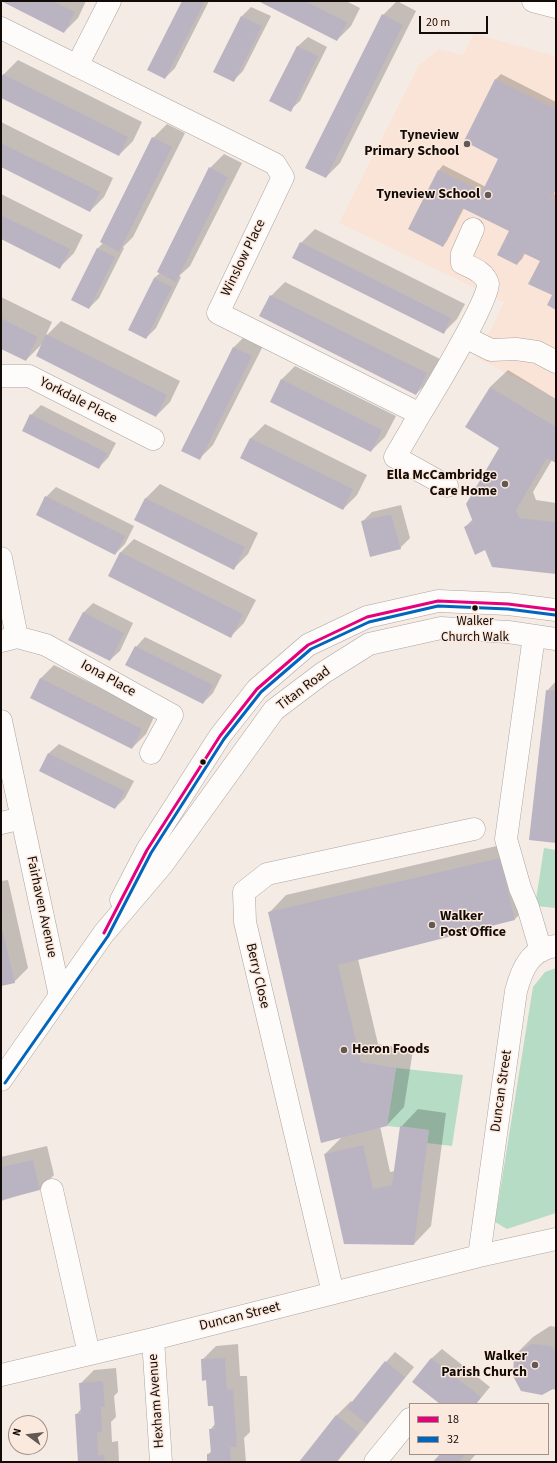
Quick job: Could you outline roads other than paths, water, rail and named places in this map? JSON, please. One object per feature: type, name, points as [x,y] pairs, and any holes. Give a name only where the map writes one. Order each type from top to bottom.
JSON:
[{"type":"street","points":[[77,66],[110,1]]},
{"type":"street","points":[[533,1],[556,7]]},
{"type":"street","name":"Winslow Place","points":[[1,28],[275,164],[283,177],[218,313],[420,414]]},
{"type":"street","points":[[447,486],[395,457],[464,337],[487,293],[488,284],[480,272],[462,263],[462,254],[473,229]]},
{"type":"street","points":[[464,337],[491,350],[516,349],[537,352],[556,362]]},
{"type":"street","name":"Yorkdale Place","points":[[1,376],[29,376],[153,439]]},
{"type":"street","points":[[1,558],[9,639]]},
{"type":"street","name":"Titan Road","points":[[104,933],[147,850],[220,736],[256,690],[308,646],[367,618],[438,601],[508,604],[556,610]]},
{"type":"street","name":"Titan Road","points":[[1,1080],[104,933],[162,865],[274,710],[323,673],[369,644],[441,628],[508,632],[556,639]]},
{"type":"street","points":[[534,636],[506,838],[520,888],[549,948]]},
{"type":"street","name":"Iona Place","points":[[9,639],[46,645],[172,715],[151,753]]},
{"type":"street","name":"Fairhaven Avenue","points":[[1,721],[60,996]]},
{"type":"street","points":[[1,822],[22,818]]},
{"type":"street","name":"Berry Close","points":[[332,1294],[245,922],[244,892],[267,874],[474,829]]},
{"type":"street","name":"Duncan Street","points":[[479,1256],[516,991],[521,973],[528,960],[549,948]]},
{"type":"street","points":[[52,1190],[89,1354]]},
{"type":"street","name":"Duncan Street","points":[[1,1375],[153,1339],[479,1256],[556,1239]]},
{"type":"street","name":"Hexham Avenue","points":[[153,1339],[161,1462]]},
{"type":"street","points":[[375,1462],[409,1421]]},
{"type":"place","name":"Tyneview Primary School","points":[[467,144]]},
{"type":"place","name":"Tyneview School","points":[[488,195]]},
{"type":"place","name":"Ella McCambridge Care Home","points":[[505,484]]},
{"type":"place","name":"Walker Church Walk","points":[[475,608]]},
{"type":"place","name":"Walker Post Office","points":[[432,925]]},
{"type":"place","name":"Heron Foods","points":[[344,1050]]},
{"type":"place","name":"Walker Parish Church","points":[[535,1365]]}]
